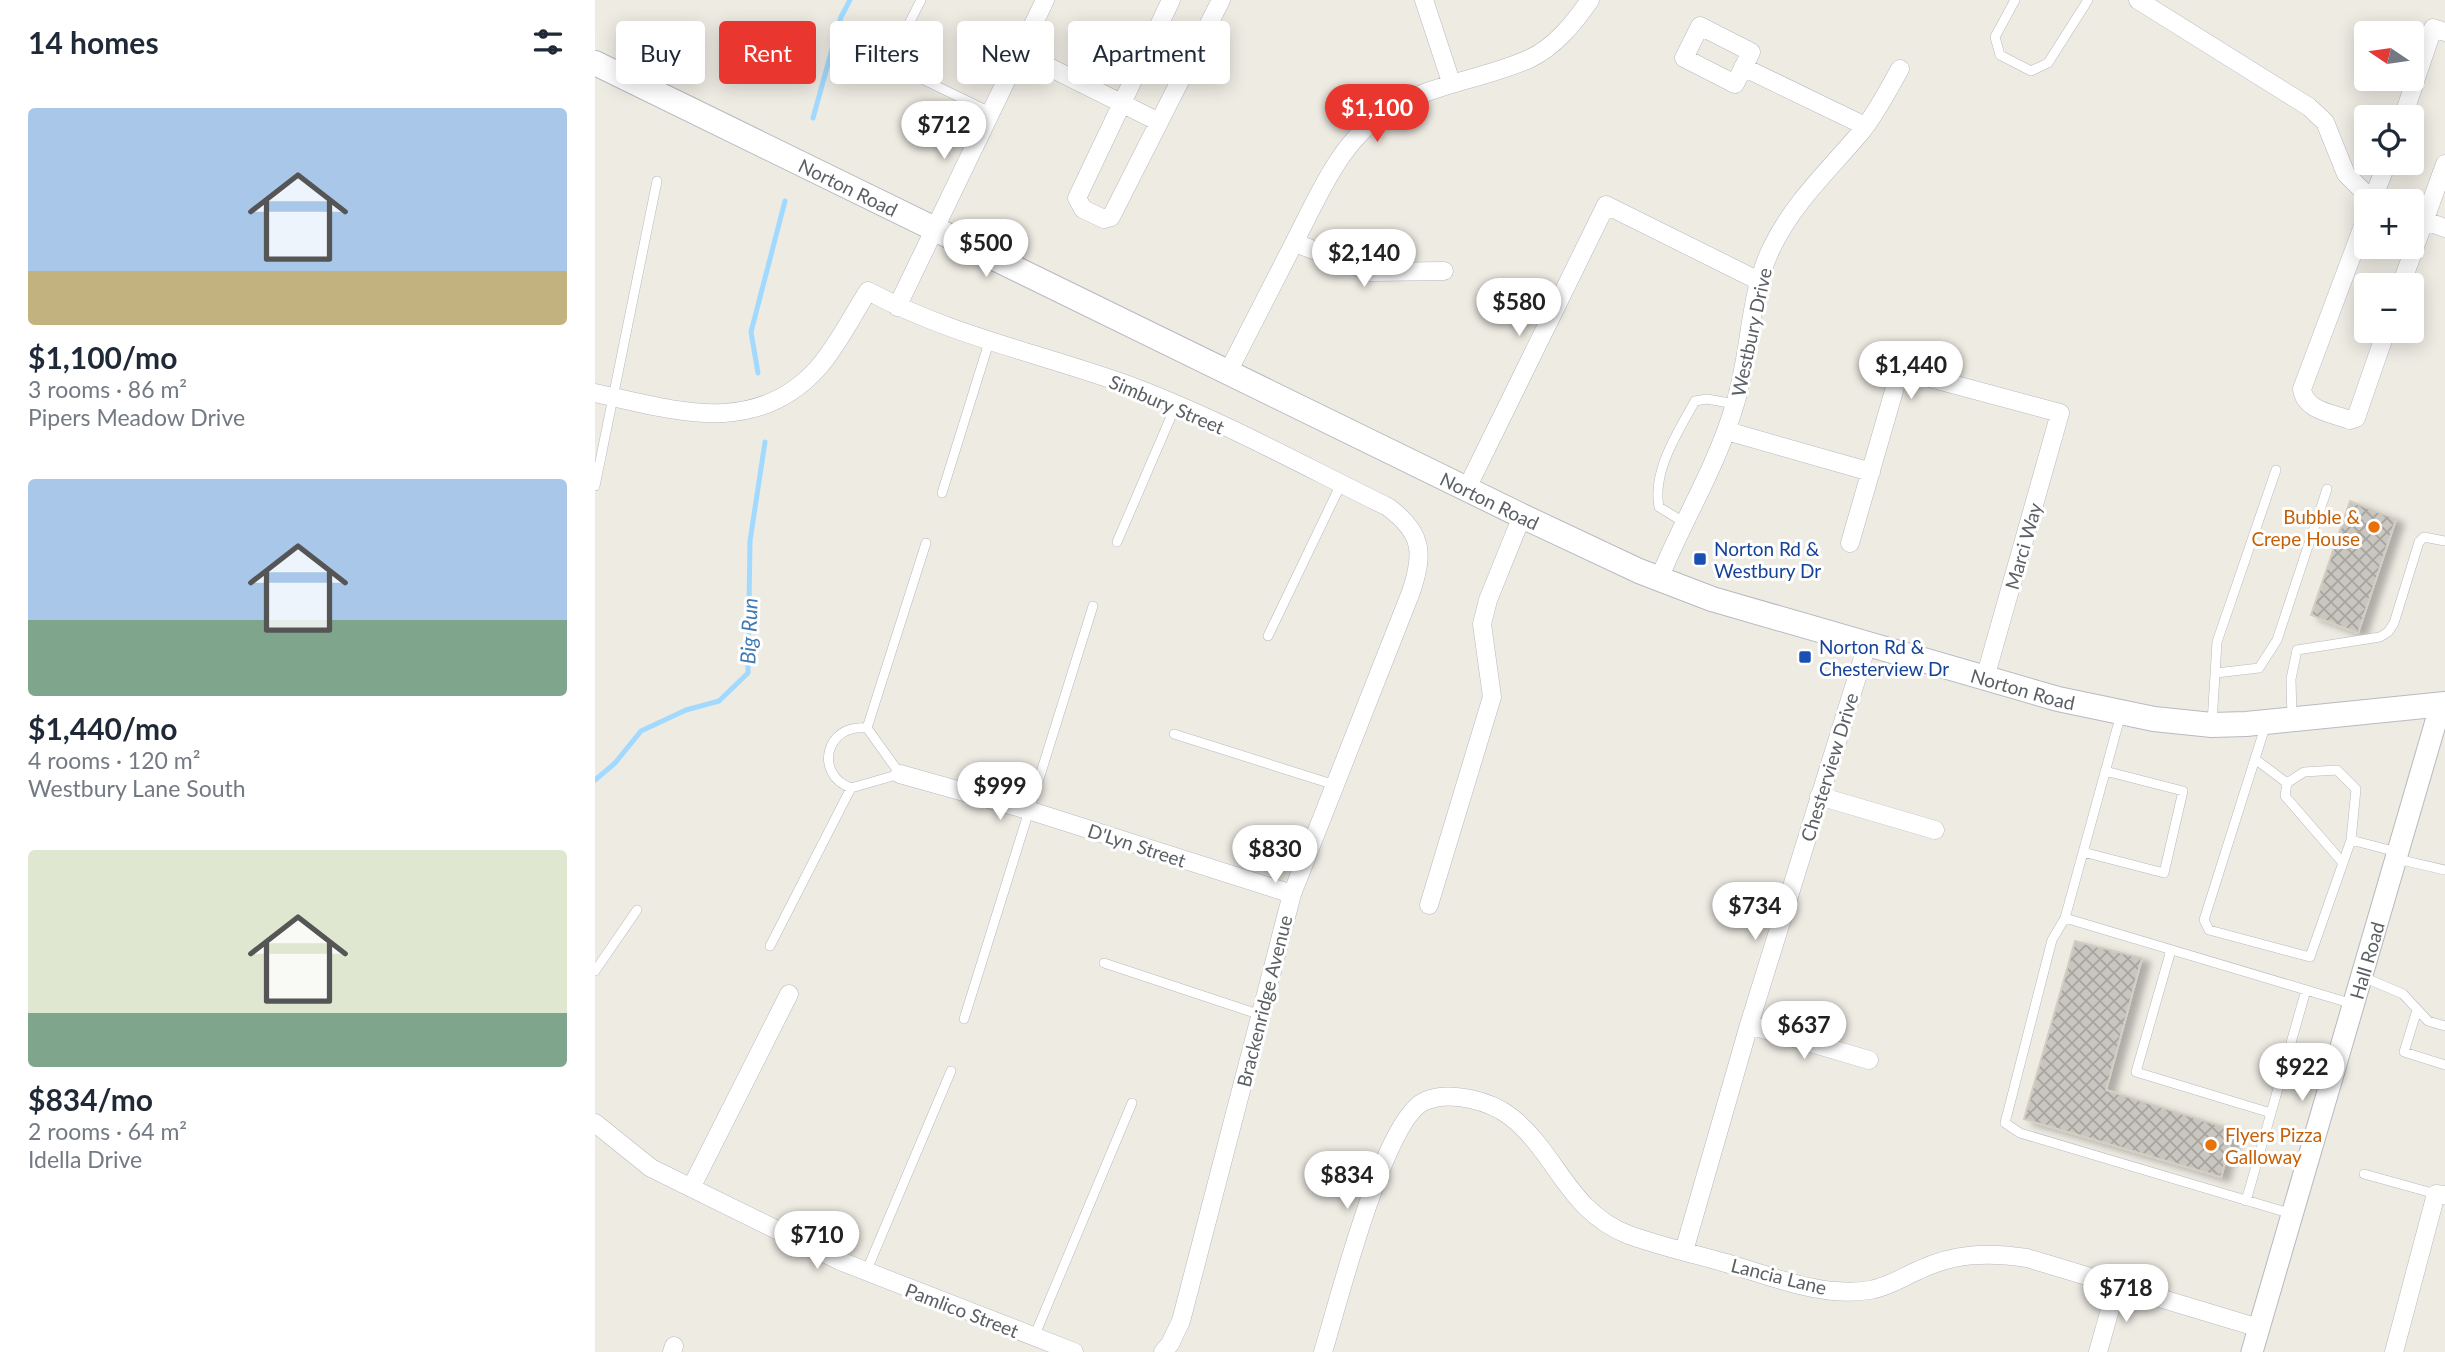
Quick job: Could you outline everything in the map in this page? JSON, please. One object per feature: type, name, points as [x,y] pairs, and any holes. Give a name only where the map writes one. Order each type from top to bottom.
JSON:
[{"type":"main road","name":"Norton Road","points":[[595,63],[1522,516],[1659,579],[1712,599],[2058,699],[2121,712],[2212,725],[2266,723],[2444,700]]},
{"type":"street","points":[[1034,21],[1045,0]]},
{"type":"street","points":[[1171,0],[1120,102],[1077,198],[1083,209],[1104,219],[1111,217],[1221,0]]},
{"type":"street","points":[[1424,0],[1451,82]]},
{"type":"street","points":[[1228,372],[1340,158],[1360,133],[1385,112],[1451,82],[1530,59],[1567,30],[1590,0]]},
{"type":"street","points":[[2147,2],[2309,107],[2325,122],[2346,174],[2361,189]]},
{"type":"street","points":[[2407,105],[2433,28],[2445,32]]},
{"type":"street","points":[[1743,67],[1865,126]]},
{"type":"street","points":[[1054,69],[1159,121]]},
{"type":"street","name":"Westbury Drive","points":[[1659,579],[1727,431],[1735,404],[1759,281],[1770,251],[1789,216],[1814,182],[1865,126],[1900,69]]},
{"type":"street","points":[[897,307],[1004,84]]},
{"type":"street","points":[[2424,204],[2445,164]]},
{"type":"street","points":[[1467,488],[1606,205],[1759,281]]},
{"type":"street","points":[[2424,220],[2445,228]]},
{"type":"street","points":[[1295,243],[1372,272],[1444,271]]},
{"type":"street","points":[[2354,250],[2302,389],[2303,398],[2309,405],[2350,420],[2356,418],[2382,343]]},
{"type":"street","name":"Simbury Street","points":[[604,395],[691,413],[727,415],[746,411],[785,395],[812,374],[829,353],[868,291],[897,307],[1129,385],[1176,405],[1388,506],[1404,519],[1417,536]]},
{"type":"street","name":"Marci Way","points":[[1871,472],[1900,370],[2060,413],[1986,678]]},
{"type":"street","points":[[1727,431],[1871,472],[1850,543]]},
{"type":"street","points":[[1429,905],[1492,697],[1482,624],[1488,600],[1522,516]]},
{"type":"street","name":"Brackenridge Avenue","points":[[1163,1352],[1181,1321],[1292,894],[1411,593],[1420,565],[1417,536]]},
{"type":"street","name":"Chesterview Drive","points":[[1684,1251],[1749,1025],[1867,645]]},
{"type":"street","name":"Hall Road","points":[[2254,1351],[2396,855],[2444,700]]},
{"type":"street","name":"D'Lyn Street","points":[[900,774],[1028,810],[1292,894]]},
{"type":"street","points":[[1819,796],[1935,830]]},
{"type":"street","points":[[691,1188],[789,994]]},
{"type":"street","points":[[1749,1025],[1869,1060]]},
{"type":"street","name":"Lancia Lane","points":[[1324,1352],[1385,1157],[1400,1126],[1424,1101],[1456,1097],[1486,1104],[1511,1117],[1566,1187],[1604,1223],[1628,1234],[1684,1251],[1808,1286],[1843,1291],[1871,1290],[1942,1260],[1971,1254],[2027,1258],[2259,1328]]},
{"type":"street","name":"Pamlico Street","points":[[595,1123],[651,1168],[866,1272],[1074,1352]]},
{"type":"street","points":[[2393,1352],[2441,1194]]},
{"type":"street","points":[[2098,1352],[2117,1286]]},
{"type":"lane","points":[[921,0],[889,63],[990,112]]},
{"type":"lane","points":[[2015,0],[1995,37],[2000,55],[2031,71],[2048,62],[2088,0]]},
{"type":"lane","points":[[595,486],[604,395],[657,181]]},
{"type":"lane","points":[[942,494],[990,339]]},
{"type":"lane","points":[[1685,523],[1659,507],[1655,489],[1675,438],[1695,401],[1707,399],[1735,404]]},
{"type":"lane","points":[[1117,542],[1176,405]]},
{"type":"lane","points":[[2212,725],[2217,642],[2276,470]]},
{"type":"lane","points":[[1268,636],[1341,484]]},
{"type":"lane","points":[[2216,673],[2259,668],[2265,662],[2277,639],[2327,489]]},
{"type":"lane","points":[[2292,720],[2291,679],[2297,650],[2388,632],[2394,623],[2419,542],[2424,537],[2445,541]]},
{"type":"lane","points":[[867,728],[926,543]]},
{"type":"lane","points":[[964,1019],[1093,606]]},
{"type":"lane","points":[[2121,712],[2065,918],[2052,940],[2005,1123],[2020,1133],[2292,1214]]},
{"type":"lane","points":[[2266,723],[2205,925],[2209,930],[2305,958],[2310,957],[2343,863],[2351,840],[2356,789],[2337,770],[2304,772],[2287,783],[2285,796],[2343,863]]},
{"type":"lane","points":[[852,726],[867,728],[900,774],[851,788],[839,783],[831,771],[828,756],[834,740],[843,730],[852,726]]},
{"type":"lane","points":[[1174,734],[1335,785]]},
{"type":"lane","points":[[2255,759],[2287,783]]},
{"type":"lane","points":[[2083,852],[2164,873],[2183,791],[2105,771]]},
{"type":"lane","points":[[771,946],[851,788]]},
{"type":"lane","points":[[2351,840],[2445,870]]},
{"type":"lane","points":[[595,971],[637,910]]},
{"type":"lane","points":[[2065,918],[2353,1004]]},
{"type":"lane","points":[[2171,950],[2136,1072],[2271,1113]]},
{"type":"lane","points":[[1104,963],[1261,1015]]},
{"type":"lane","points":[[2361,976],[2403,994],[2428,1021],[2445,1026]]},
{"type":"lane","points":[[2246,1201],[2305,990]]},
{"type":"lane","points":[[2417,1010],[2404,1052],[2445,1065]]},
{"type":"lane","points":[[866,1272],[951,1071]]},
{"type":"lane","points":[[1034,1337],[1132,1103]]},
{"type":"lane","points":[[2364,1174],[2441,1194]]},
{"type":"building","points":[[2350,501],[2396,519],[2358,633],[2311,615]]},
{"type":"building","points":[[2075,941],[2142,958],[2106,1090],[2234,1130],[2221,1177],[2024,1119]]},
{"type":"waterway","name":"Big Run","points":[[813,118],[841,17],[850,0]]},
{"type":"waterway","name":"Big Run","points":[[758,373],[751,332],[785,201]]},
{"type":"waterway","name":"Big Run","points":[[595,780],[615,763],[641,731],[686,710],[719,701],[748,673],[750,541],[765,442]]},
{"type":"place","name":"Bubble & Crepe House","points":[[2374,527]]},
{"type":"place","name":"Norton Rd & Westbury Dr","points":[[1700,559]]},
{"type":"place","name":"Norton Rd & Chesterview Dr","points":[[1805,657]]},
{"type":"place","name":"Flyers Pizza Galloway","points":[[2211,1145]]}]
